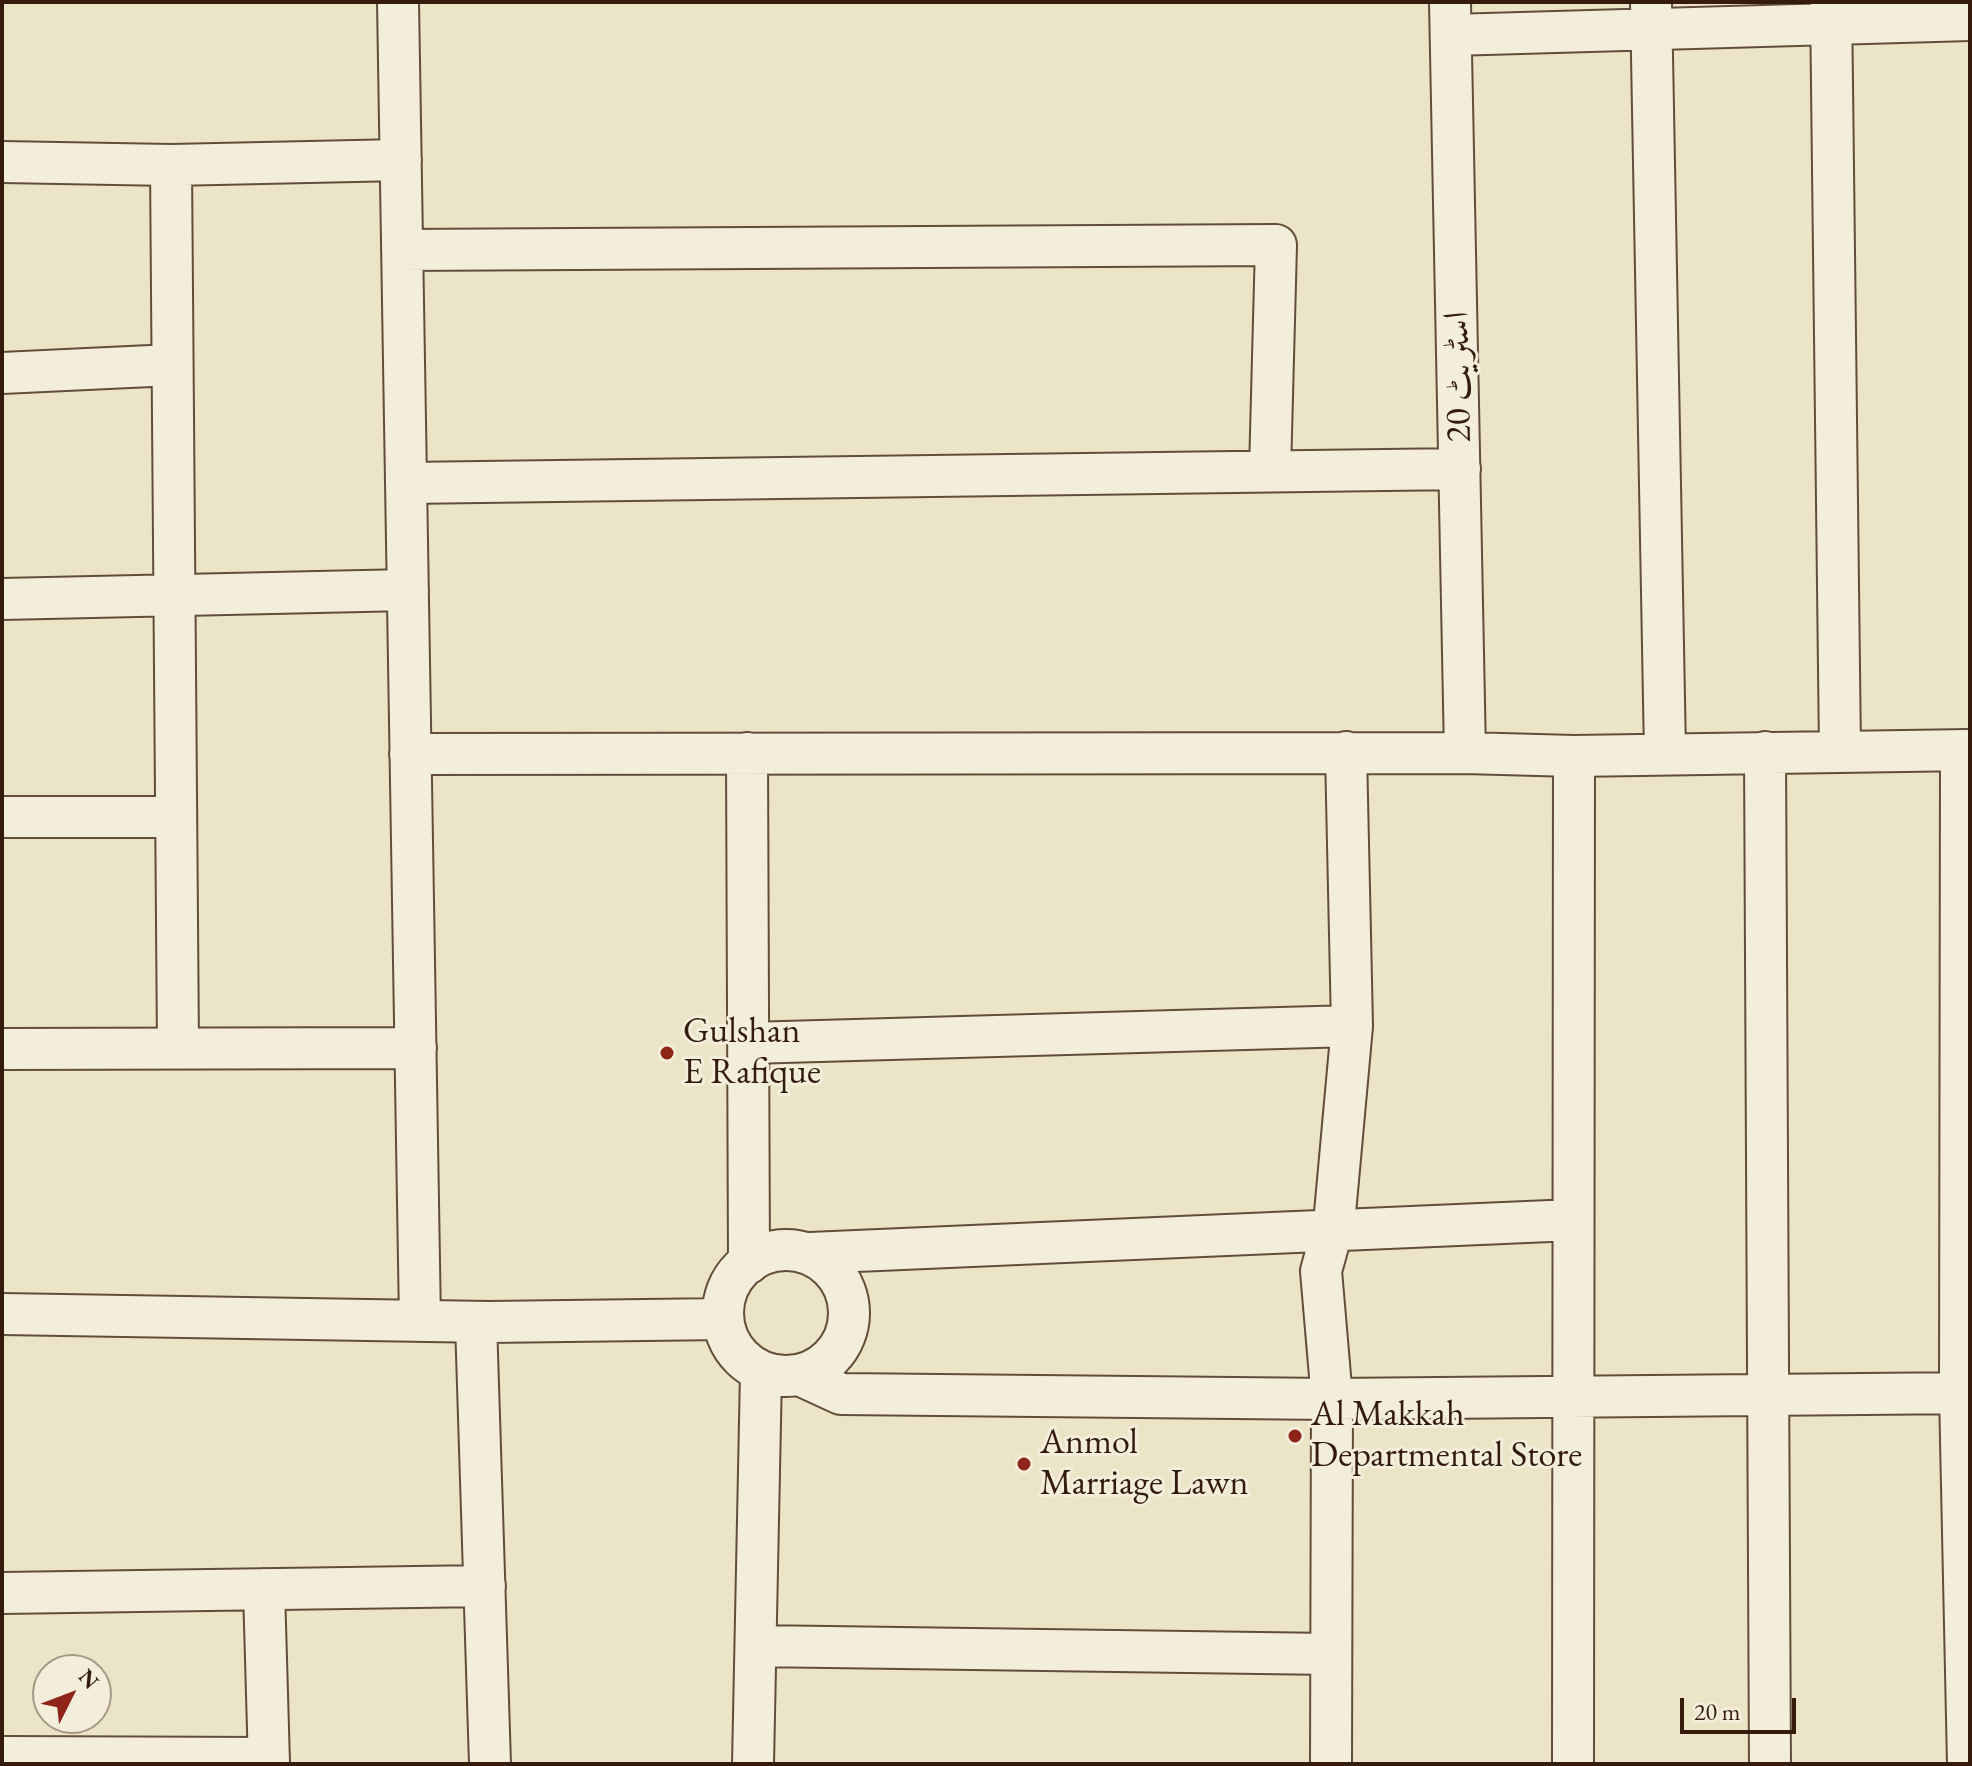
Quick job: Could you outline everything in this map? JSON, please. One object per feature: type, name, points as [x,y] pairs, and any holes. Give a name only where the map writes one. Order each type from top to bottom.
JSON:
[{"type":"street","points":[[398,2],[420,1321]]},
{"type":"street","points":[[1831,13],[1840,751]]},
{"type":"street","points":[[1451,18],[1831,13],[1970,20]]},
{"type":"street","points":[[1651,16],[1665,753]]},
{"type":"street","name":"اسٹریٹ 20","points":[[1451,18],[1465,753]]},
{"type":"street","points":[[2,162],[171,165],[401,160]]},
{"type":"street","points":[[171,165],[178,1047]]},
{"type":"street","points":[[402,250],[1276,245],[1270,471]]},
{"type":"street","points":[[2,373],[172,365]]},
{"type":"street","points":[[406,483],[1460,469]]},
{"type":"street","points":[[2,599],[408,590]]},
{"type":"street","points":[[410,754],[1346,752],[1574,756],[1965,750],[1968,1764]]},
{"type":"street","points":[[1331,1764],[1332,1399],[1321,1271],[1332,1231],[1352,1026],[1346,752]]},
{"type":"street","points":[[1765,752],[1770,1764]]},
{"type":"street","points":[[747,753],[749,1263]]},
{"type":"street","points":[[1573,1764],[1574,756]]},
{"type":"street","points":[[2,817],[176,817]]},
{"type":"street","points":[[748,1043],[1352,1026]]},
{"type":"street","points":[[2,1049],[416,1048]]},
{"type":"street","points":[[1573,1220],[810,1253],[770,1250],[736,1271],[721,1308],[731,1347],[761,1373],[802,1376],[841,1394],[1332,1399],[1965,1393]]},
{"type":"street","points":[[802,1376],[836,1355],[851,1318],[841,1279],[810,1253]]},
{"type":"street","points":[[2,1314],[476,1322],[723,1319]]},
{"type":"street","points":[[476,1322],[490,1764]]},
{"type":"street","points":[[753,1764],[761,1373]]},
{"type":"street","points":[[2,1593],[485,1586]]},
{"type":"street","points":[[2,1757],[269,1761],[264,1589]]},
{"type":"street","points":[[756,1646],[1331,1654]]},
{"type":"place","name":"Gulshan E Rafique","points":[[667,1053]]},
{"type":"place","name":"Al Makkah Departmental Store","points":[[1295,1436]]},
{"type":"place","name":"Anmol Marriage Lawn","points":[[1024,1464]]}]
